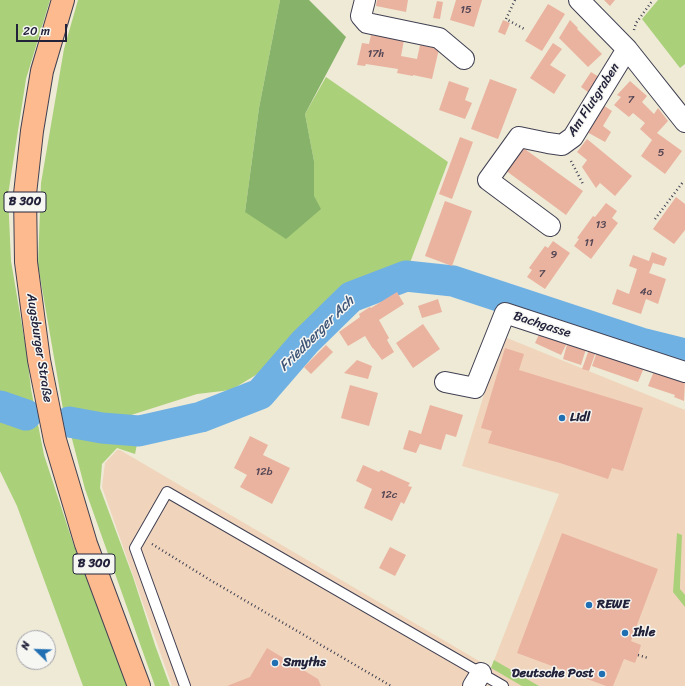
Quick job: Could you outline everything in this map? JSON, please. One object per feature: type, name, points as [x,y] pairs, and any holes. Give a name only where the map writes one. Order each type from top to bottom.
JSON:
[{"type":"main road","name":"Augsburger Straße","points":[[63,0],[42,71],[32,131],[25,194],[26,262],[39,360],[55,440],[86,544],[139,686]]},
{"type":"street","points":[[365,0],[361,16],[367,23],[439,38],[464,59]]},
{"type":"street","points":[[578,0],[627,49],[685,122]]},
{"type":"street","name":"Am Flutgraben","points":[[550,226],[488,180],[520,137],[562,145],[573,137],[627,49]]},
{"type":"street","name":"Bachgasse","points":[[445,382],[476,388],[505,313],[685,372]]},
{"type":"lane","points":[[185,686],[135,548],[167,492],[477,679],[503,686]]},
{"type":"path","points":[[515,0],[506,19],[526,30]]},
{"type":"path","points":[[627,49],[636,23],[653,0]]},
{"type":"path","points":[[562,145],[583,184]]},
{"type":"path","points":[[655,219],[683,182]]},
{"type":"path","points":[[141,537],[210,580],[391,686]]},
{"type":"path","points":[[638,654],[648,658]]},
{"type":"shaded area","points":[[502,336],[685,410],[685,686],[172,686],[102,487],[105,463],[117,450],[120,450],[491,668],[559,494],[462,466]]},
{"type":"green space","points":[[0,0],[50,0],[26,79],[8,195],[11,261],[27,355],[31,389],[44,455],[73,543],[127,686],[83,686],[17,506],[0,471]]},
{"type":"green space","points":[[78,0],[280,0],[259,108],[245,212],[314,196],[314,161],[305,114],[326,77],[448,162],[408,268],[357,279],[264,370],[231,390],[197,394],[128,416],[64,415],[38,265],[41,183],[64,49]]},
{"type":"green space","points":[[280,0],[309,0],[346,37],[305,114],[314,161],[314,196],[321,209],[286,239],[245,212],[259,108]]},
{"type":"green space","points":[[658,0],[685,0],[685,64],[680,68],[642,19]]},
{"type":"green space","points":[[128,434],[139,435],[135,454],[117,448],[102,464],[100,488],[133,577],[170,686],[155,686],[85,489],[71,435],[101,437]]},
{"type":"green space","points":[[677,533],[682,535],[680,589],[685,595],[685,607],[673,592]]},
{"type":"green space","points":[[494,660],[539,686],[522,686],[491,668]]},
{"type":"building","points":[[377,0],[408,0],[406,12],[376,6]]},
{"type":"building","points":[[456,0],[482,0],[474,27],[450,20]]},
{"type":"building","points":[[604,0],[615,0],[610,6]]},
{"type":"building","points":[[437,1],[443,2],[440,19],[433,18]]},
{"type":"building","points":[[548,4],[565,14],[542,51],[525,41]]},
{"type":"building","points":[[503,20],[510,23],[505,35],[498,32]]},
{"type":"building","points":[[570,20],[602,54],[588,67],[559,38]]},
{"type":"building","points":[[371,35],[404,40],[401,56],[417,59],[420,45],[439,49],[432,79],[397,73],[398,69],[366,64],[365,66],[357,65],[362,43],[369,44]]},
{"type":"building","points":[[553,43],[562,49],[550,65],[566,75],[554,94],[530,78]]},
{"type":"building","points":[[591,72],[599,77],[588,92],[581,87]]},
{"type":"building","points":[[490,79],[517,89],[498,139],[471,129]]},
{"type":"building","points":[[449,81],[469,88],[465,100],[472,103],[465,119],[439,110]]},
{"type":"building","points":[[630,81],[647,96],[642,102],[654,114],[658,108],[668,121],[657,133],[682,151],[665,174],[641,156],[652,140],[640,129],[645,123],[633,113],[629,117],[614,105],[621,97],[617,95]]},
{"type":"building","points":[[603,105],[612,111],[603,126],[611,132],[605,142],[587,132]]},
{"type":"building","points":[[460,137],[473,142],[452,199],[439,194]]},
{"type":"building","points":[[587,139],[632,176],[615,196],[600,183],[596,188],[582,167],[587,160],[577,152]]},
{"type":"building","points":[[522,147],[583,191],[566,215],[505,170]]},
{"type":"building","points":[[676,197],[685,204],[685,230],[674,244],[653,229]]},
{"type":"building","points":[[445,201],[472,211],[452,266],[425,256]]},
{"type":"building","points":[[606,203],[617,211],[612,218],[618,223],[591,259],[574,246],[579,239],[577,238],[593,216],[595,217]]},
{"type":"building","points":[[553,241],[570,253],[545,289],[527,277],[532,270],[529,268],[545,246],[548,248]]},
{"type":"building","points":[[652,252],[667,258],[664,266],[653,263],[649,273],[666,279],[658,304],[646,299],[641,314],[612,304],[617,289],[629,294],[637,269],[629,266],[633,255],[649,261]]},
{"type":"building","points":[[397,292],[404,304],[379,320],[389,338],[387,340],[394,352],[382,360],[365,336],[348,346],[339,332],[360,317],[359,314]]},
{"type":"building","points":[[438,299],[442,312],[422,318],[418,306]]},
{"type":"building","points":[[423,324],[440,349],[413,368],[396,343]]},
{"type":"building","points":[[542,328],[568,341],[561,355],[535,343]]},
{"type":"building","points":[[568,341],[587,346],[581,365],[563,359]]},
{"type":"building","points":[[591,344],[598,346],[589,371],[582,369]]},
{"type":"building","points":[[326,345],[333,352],[311,374],[304,367]]},
{"type":"building","points":[[599,346],[646,363],[638,382],[592,366]]},
{"type":"building","name":"Lidl","points":[[505,348],[524,354],[519,370],[643,408],[623,471],[612,468],[608,479],[560,463],[488,443],[492,431],[481,428]]},
{"type":"building","points":[[357,360],[372,366],[368,379],[344,373]]},
{"type":"building","points":[[654,371],[685,381],[684,401],[674,397],[675,395],[648,386]]},
{"type":"building","points":[[350,385],[378,393],[369,426],[341,418]]},
{"type":"building","points":[[430,405],[463,415],[456,437],[446,434],[441,450],[420,444],[416,453],[403,449],[409,430],[421,434]]},
{"type":"building","points":[[250,436],[268,445],[263,455],[290,468],[272,504],[240,487],[247,475],[234,468]]},
{"type":"building","points":[[363,465],[379,472],[381,470],[410,483],[408,486],[412,487],[404,504],[401,502],[392,521],[364,508],[372,489],[356,481]]},
{"type":"building","name":"REWE","points":[[562,533],[658,569],[631,641],[641,645],[635,663],[624,659],[613,686],[606,686],[517,653]]},
{"type":"building","points":[[390,547],[406,555],[395,576],[379,568]]},
{"type":"building","name":"Smyths","points":[[267,648],[318,679],[321,686],[227,686],[250,677]]},
{"type":"waterway","name":"Friedberger Ach","points":[[69,422],[102,428],[139,431],[201,417],[260,394],[305,342],[351,297],[406,276],[453,281],[641,343],[685,354]]},
{"type":"waterway","name":"Friedberger Ach","points":[[0,406],[26,415]]},
{"type":"place","name":"Lidl","points":[[562,418]]},
{"type":"place","name":"REWE","points":[[589,605]]},
{"type":"place","name":"Ihle","points":[[625,633]]},
{"type":"place","name":"Smyths","points":[[275,663]]},
{"type":"place","name":"Deutsche Post","points":[[602,674]]}]
